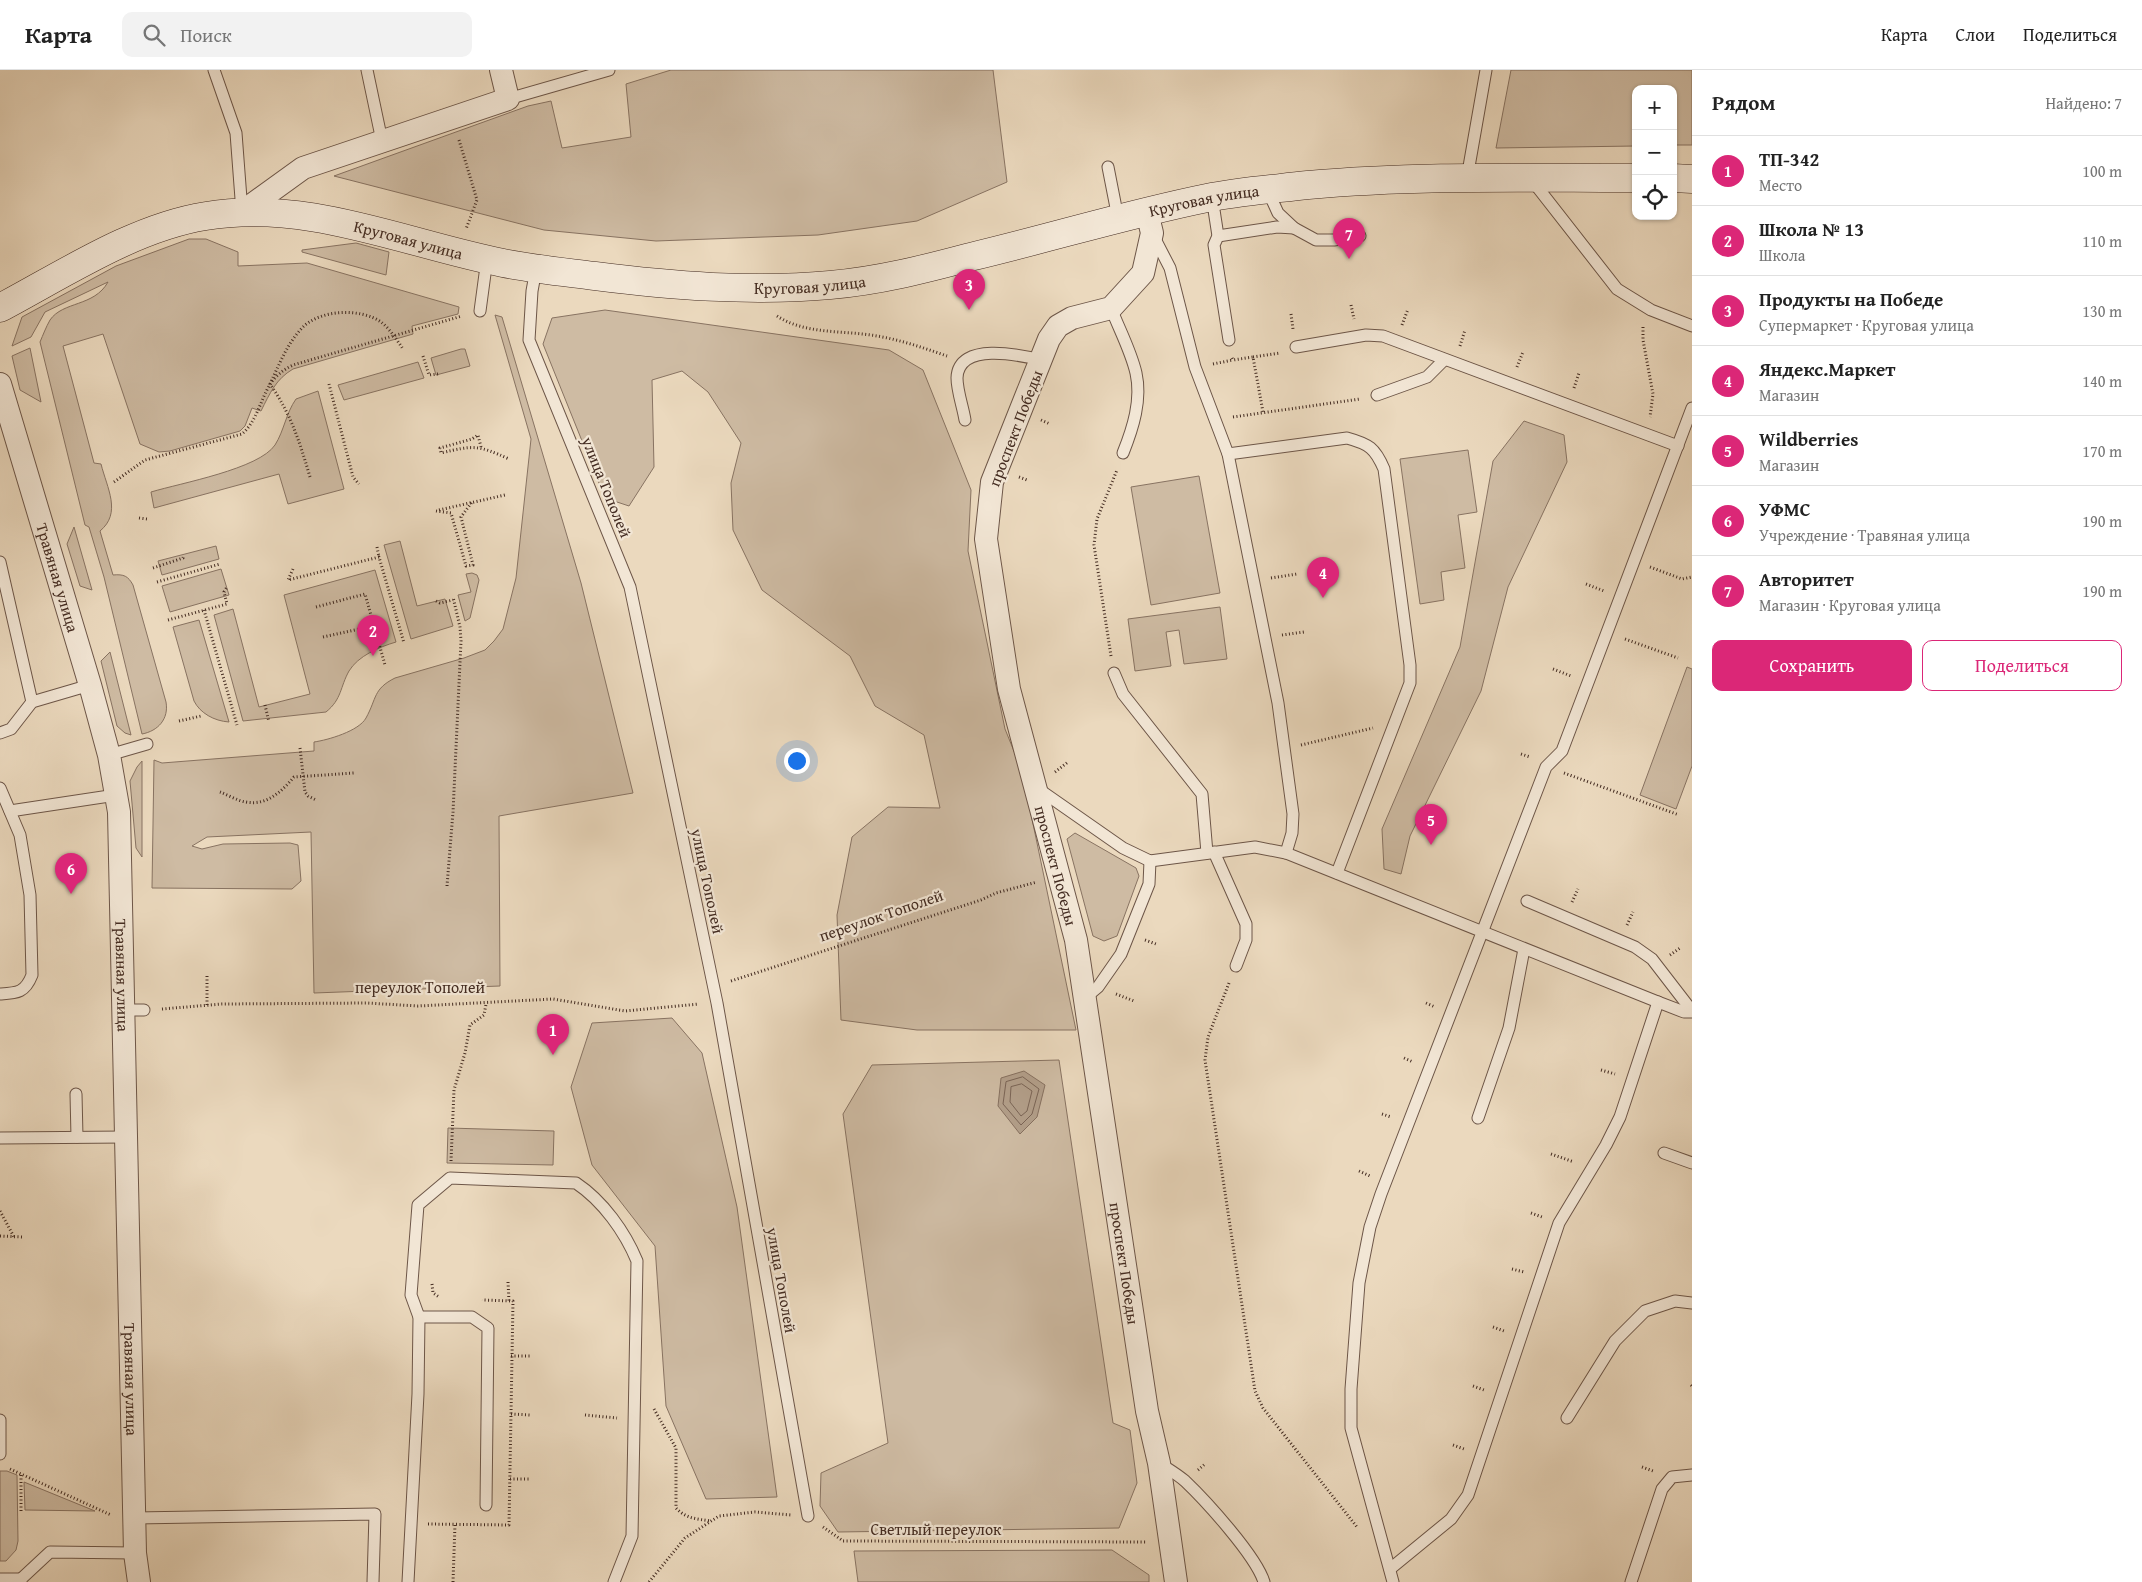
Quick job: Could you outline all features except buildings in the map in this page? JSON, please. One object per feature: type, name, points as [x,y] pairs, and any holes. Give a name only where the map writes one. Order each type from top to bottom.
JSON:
[{"type":"street","points":[[242,212],[304,168],[508,99],[501,70]]},
{"type":"street","name":"Круговая улица","points":[[0,308],[128,240],[173,223],[206,216],[242,212],[278,213],[312,217],[536,269],[663,285],[750,289],[833,285],[911,272],[1118,218],[1149,222],[1212,197],[1267,189],[1364,180],[1632,178]]},
{"type":"street","points":[[1677,178],[1692,179]]},
{"type":"street","points":[[1111,308],[1143,273],[1149,222]]},
{"type":"street","name":"проспект Победы","points":[[1111,308],[1072,318],[1058,326],[1049,339],[992,482],[986,538],[1009,689],[1076,940],[1146,1402],[1159,1463],[1176,1582]]},
{"type":"street","name":"Травяная улица","points":[[0,384],[90,685],[109,755],[119,812],[133,1010],[126,1136],[135,1534],[139,1582]]},
{"type":"lane","points":[[214,70],[236,133],[242,212]]},
{"type":"lane","points":[[367,70],[382,141]]},
{"type":"lane","points":[[508,99],[609,70]]},
{"type":"lane","points":[[1467,178],[1486,70]]},
{"type":"lane","points":[[1108,167],[1118,218]]},
{"type":"lane","points":[[1530,178],[1617,289],[1643,305],[1692,326]]},
{"type":"lane","points":[[1267,189],[1278,213],[1294,228],[1316,240],[1334,240],[1360,236]]},
{"type":"lane","points":[[1212,197],[1218,236],[1214,245],[1229,340]]},
{"type":"lane","points":[[1149,222],[1170,268],[1195,367],[1228,454],[1278,703],[1293,814],[1292,833],[1286,853]]},
{"type":"lane","points":[[1218,236],[1277,227],[1294,228]]},
{"type":"lane","points":[[476,313],[487,259]]},
{"type":"lane","name":"улица Тополей","points":[[536,269],[532,291],[529,340],[630,587],[717,1003],[808,1516]]},
{"type":"lane","points":[[1111,308],[1136,374],[1137,404],[1132,432],[1124,453]]},
{"type":"lane","points":[[1293,349],[1366,335],[1383,336],[1678,446]]},
{"type":"lane","points":[[965,420],[957,377],[963,363],[976,354],[1001,353],[1041,360]]},
{"type":"lane","points":[[1377,395],[1427,377],[1444,360]]},
{"type":"lane","points":[[1393,1582],[1352,1428],[1350,1389],[1359,1283],[1370,1227],[1381,1194],[1546,767],[1562,751],[1692,408]]},
{"type":"lane","points":[[1228,454],[1347,438],[1364,442],[1377,453],[1384,469],[1410,665],[1410,683],[1337,873]]},
{"type":"lane","points":[[0,562],[32,702]]},
{"type":"lane","points":[[1114,673],[1124,694],[1202,794],[1210,853],[1246,924],[1246,940],[1236,966]]},
{"type":"lane","points":[[0,734],[11,729],[32,702],[90,685]]},
{"type":"lane","points":[[109,755],[148,744]]},
{"type":"lane","points":[[1036,787],[1123,848],[1150,860],[1255,847],[1286,853],[1658,1002],[1684,1012],[1692,1012]]},
{"type":"lane","points":[[0,788],[20,836],[30,895],[32,976],[28,987],[16,993],[0,994]]},
{"type":"lane","points":[[10,811],[116,796]]},
{"type":"lane","points":[[1085,998],[1098,987],[1121,954],[1149,884],[1150,860]]},
{"type":"lane","points":[[1527,901],[1634,947],[1652,959],[1692,1012]]},
{"type":"lane","points":[[1478,1118],[1509,1028],[1524,949]]},
{"type":"lane","points":[[1390,1569],[1451,1519],[1468,1495],[1560,1223],[1620,1117],[1658,1002]]},
{"type":"lane","points":[[76,1094],[77,1137]]},
{"type":"lane","points":[[0,1138],[126,1136]]},
{"type":"lane","points":[[1664,1153],[1692,1163]]},
{"type":"lane","points":[[408,1582],[418,1394],[419,1316],[411,1295],[418,1205],[450,1178],[576,1184],[590,1192],[628,1239],[637,1261],[636,1399],[632,1536],[614,1582]]},
{"type":"lane","points":[[1566,1418],[1615,1341],[1646,1311],[1675,1301],[1692,1303]]},
{"type":"lane","points":[[419,1316],[472,1317],[488,1328],[486,1505]]},
{"type":"lane","points":[[0,1420],[0,1454]]},
{"type":"lane","points":[[1159,1463],[1184,1481],[1226,1527],[1260,1570],[1264,1582]]},
{"type":"lane","points":[[1631,1582],[1662,1489],[1672,1477],[1692,1475]]},
{"type":"lane","points":[[0,1579],[21,1580],[50,1552],[135,1534],[375,1514],[373,1582]]},
{"type":"path","points":[[453,118],[477,200],[458,252]]},
{"type":"path","points":[[750,289],[768,310],[787,322],[809,328],[877,336],[921,346],[963,363]]},
{"type":"path","points":[[1643,305],[1643,340],[1653,394],[1648,435]]},
{"type":"path","points":[[114,482],[145,460],[242,434],[249,428],[294,337],[304,326],[322,316],[347,312],[365,315],[381,322],[404,349]]},
{"type":"path","points":[[270,384],[280,372],[293,365],[476,313]]},
{"type":"path","points":[[1253,357],[1293,349]]},
{"type":"path","points":[[424,356],[429,375],[438,374]]},
{"type":"path","points":[[1210,364],[1232,360]]},
{"type":"path","points":[[1255,368],[1262,412]]},
{"type":"path","points":[[270,384],[287,409],[299,439],[310,477]]},
{"type":"path","points":[[329,384],[353,477],[359,484]]},
{"type":"path","points":[[1230,417],[1354,400],[1377,395]]},
{"type":"path","points":[[1040,420],[1050,424]]},
{"type":"path","points":[[481,447],[478,435],[472,439],[440,448],[441,453],[467,446],[481,447],[509,459]]},
{"type":"path","points":[[1114,673],[1094,545],[1097,519],[1124,453]]},
{"type":"path","points":[[1019,477],[1027,480]]},
{"type":"path","points":[[472,502],[460,517],[473,564],[466,566],[451,513],[436,511],[472,502],[505,495]]},
{"type":"path","points":[[139,518],[146,519]]},
{"type":"path","points":[[377,547],[404,643]]},
{"type":"path","points":[[154,568],[183,558],[184,555]]},
{"type":"path","points":[[293,569],[288,580],[379,557]]},
{"type":"path","points":[[1634,561],[1682,579],[1692,577]]},
{"type":"path","points":[[157,582],[220,564]]},
{"type":"path","points":[[1270,578],[1297,574]]},
{"type":"path","points":[[168,620],[227,604],[224,592],[226,587]]},
{"type":"path","points":[[316,607],[365,594],[385,665]]},
{"type":"path","points":[[436,601],[440,603],[453,598],[460,627],[461,641],[453,812],[446,886]]},
{"type":"path","points":[[204,610],[237,725]]},
{"type":"path","points":[[324,638],[373,626]]},
{"type":"path","points":[[1282,635],[1304,632]]},
{"type":"path","points":[[1607,632],[1678,658]]},
{"type":"path","points":[[264,706],[269,722]]},
{"type":"path","points":[[179,721],[201,716]]},
{"type":"path","points":[[1313,742],[1395,723]]},
{"type":"path","points":[[300,748],[304,792],[316,800]]},
{"type":"path","points":[[1062,766],[1068,762]]},
{"type":"path","points":[[1546,767],[1679,815]]},
{"type":"path","points":[[220,792],[248,803],[270,799],[283,790],[294,777],[354,773]]},
{"type":"path","name":"переулок Тополей","points":[[713,986],[981,900],[996,892],[1059,876]]},
{"type":"path","points":[[1145,940],[1156,944]]},
{"type":"path","points":[[1236,966],[1208,1037],[1206,1060],[1255,1391],[1263,1408],[1358,1528]]},
{"type":"path","points":[[207,976],[207,1006]]},
{"type":"path","points":[[1124,997],[1134,1001]]},
{"type":"path","name":"переулок Тополей","points":[[133,1010],[207,1006],[367,1003],[418,1006],[486,1004],[553,999],[625,1010],[717,1003]]},
{"type":"path","points":[[450,1178],[452,1114],[456,1082],[465,1053],[470,1025],[484,1015],[486,1004]]},
{"type":"path","points":[[1551,1154],[1592,1168]]},
{"type":"path","points":[[0,1211],[14,1237]]},
{"type":"path","points":[[0,1236],[22,1237]]},
{"type":"path","points":[[508,1282],[509,1300]]},
{"type":"path","points":[[512,1356],[531,1356]]},
{"type":"path","points":[[636,1399],[648,1401],[676,1448],[678,1476],[676,1508],[682,1514],[694,1519],[712,1521]]},
{"type":"path","points":[[511,1414],[530,1415]]},
{"type":"path","points":[[585,1415],[635,1419]]},
{"type":"path","points":[[10,1468],[21,1475],[113,1516],[114,1530],[135,1534]]},
{"type":"path","points":[[21,1475],[21,1513]]},
{"type":"path","points":[[510,1480],[529,1479]]},
{"type":"path","points":[[649,1582],[685,1538],[719,1516],[755,1512],[808,1516]]},
{"type":"path","name":"Светлый переулок","points":[[808,1516],[843,1541],[1170,1542]]},
{"type":"path","points":[[432,1524],[446,1523]]},
{"type":"path","points":[[453,1582],[455,1524]]},
{"type":"shaded area","points":[[671,70],[993,70],[1007,182],[917,221],[818,235],[656,241],[544,230],[334,176],[528,106],[551,101],[562,148],[631,137],[626,84]]},
{"type":"shaded area","points":[[1511,70],[1692,70],[1692,145],[1677,145],[1677,85],[1632,85],[1632,146],[1496,148]]},
{"type":"shaded area","points":[[189,239],[206,239],[238,252],[238,266],[307,263],[459,307],[458,314],[412,326],[413,334],[293,369],[278,382],[261,411],[252,408],[245,426],[240,431],[170,451],[159,452],[140,444],[103,334],[63,346],[94,463],[101,464],[111,500],[110,516],[107,524],[100,531],[113,575],[125,576],[133,585],[166,702],[166,714],[161,723],[153,730],[142,734],[104,577],[89,527],[85,525],[40,342],[50,320],[56,314],[95,296],[108,282],[45,312],[31,337],[12,346],[22,317],[116,266]]},
{"type":"shaded area","points":[[356,243],[389,252],[386,275],[302,252],[302,250]]},
{"type":"shaded area","points":[[605,310],[889,350],[923,370],[971,490],[968,551],[1005,729],[1022,771],[1076,1030],[917,1030],[841,1020],[837,915],[852,837],[888,807],[940,808],[924,735],[875,706],[850,656],[762,590],[733,530],[731,483],[741,443],[708,392],[682,371],[652,380],[654,467],[629,506],[605,498],[543,344],[552,318]]},
{"type":"shaded area","points":[[495,315],[502,317],[581,583],[633,793],[499,816],[500,986],[314,993],[311,832],[207,837],[192,846],[202,849],[223,844],[290,843],[298,845],[301,881],[292,889],[152,888],[154,760],[162,763],[314,751],[314,742],[343,734],[362,723],[379,690],[388,682],[395,678],[485,650],[494,641],[503,629],[516,578],[531,439]]},
{"type":"shaded area","points":[[30,348],[41,402],[20,390],[12,356]]},
{"type":"shaded area","points":[[465,349],[470,366],[436,375],[431,358]]},
{"type":"shaded area","points":[[418,362],[424,378],[344,400],[338,385]]},
{"type":"shaded area","points":[[318,391],[344,489],[288,504],[279,474],[154,508],[151,492],[237,468],[266,454],[278,440],[296,399]]},
{"type":"shaded area","points":[[1524,421],[1564,435],[1567,462],[1508,587],[1481,691],[1410,836],[1401,874],[1384,869],[1382,829],[1460,647],[1493,461]]},
{"type":"shaded area","points":[[1468,450],[1477,512],[1458,515],[1465,568],[1441,572],[1444,600],[1420,604],[1400,459]]},
{"type":"shaded area","points":[[1199,476],[1220,593],[1151,605],[1131,487]]},
{"type":"shaded area","points":[[74,527],[92,590],[80,586],[67,544]]},
{"type":"shaded area","points":[[400,541],[417,606],[445,599],[453,626],[411,639],[384,545]]},
{"type":"shaded area","points":[[216,546],[219,559],[162,575],[158,561]]},
{"type":"shaded area","points":[[221,569],[229,595],[170,612],[162,586]]},
{"type":"shaded area","points":[[375,570],[396,642],[369,653],[353,666],[346,677],[338,698],[326,712],[243,721],[214,615],[233,609],[259,707],[310,694],[284,595]]},
{"type":"shaded area","points":[[472,573],[477,575],[479,580],[470,618],[465,621],[458,595],[471,592],[466,574]]},
{"type":"shaded area","points":[[1220,607],[1227,659],[1184,664],[1179,630],[1166,632],[1171,666],[1135,671],[1128,619]]},
{"type":"shaded area","points":[[199,620],[229,722],[208,716],[194,701],[173,627]]},
{"type":"shaded area","points":[[110,652],[131,735],[125,733],[117,726],[101,661]]},
{"type":"shaded area","points":[[1687,667],[1692,669],[1692,766],[1676,809],[1640,795]]},
{"type":"shaded area","points":[[142,761],[142,857],[136,848],[130,781]]},
{"type":"shaded area","points":[[1075,833],[1136,868],[1139,876],[1117,936],[1104,941],[1093,936],[1067,839]]},
{"type":"shaded area","points":[[672,1018],[702,1053],[737,1207],[777,1497],[706,1499],[666,1406],[655,1246],[592,1165],[571,1087],[592,1023]]},
{"type":"shaded area","points":[[1059,1060],[1113,1423],[1130,1430],[1137,1483],[1119,1528],[838,1532],[820,1506],[821,1473],[888,1443],[843,1114],[872,1065]]},
{"type":"shaded area","points":[[448,1128],[554,1131],[553,1165],[447,1163]]},
{"type":"shaded area","points":[[0,1471],[7,1471],[17,1475],[18,1541],[16,1550],[6,1561],[0,1561]]},
{"type":"shaded area","points":[[24,1482],[95,1511],[25,1510]]},
{"type":"shaded area","points":[[1112,1550],[1149,1575],[1149,1582],[858,1582],[854,1551]]},
{"type":"water","points":[[1024,1071],[1045,1085],[1037,1117],[1020,1134],[998,1106],[1001,1078]]},
{"type":"place","name":"Авторитет","points":[[1349,259]]},
{"type":"place","name":"Продукты на Победе","points":[[969,310]]},
{"type":"place","name":"Яндекс.Маркет","points":[[1323,598]]},
{"type":"place","name":"Школа № 13","points":[[373,656]]},
{"type":"place","name":"Wildberries","points":[[1431,845]]},
{"type":"place","name":"УФМС","points":[[71,894]]},
{"type":"place","name":"ТП-342","points":[[553,1055]]}]
